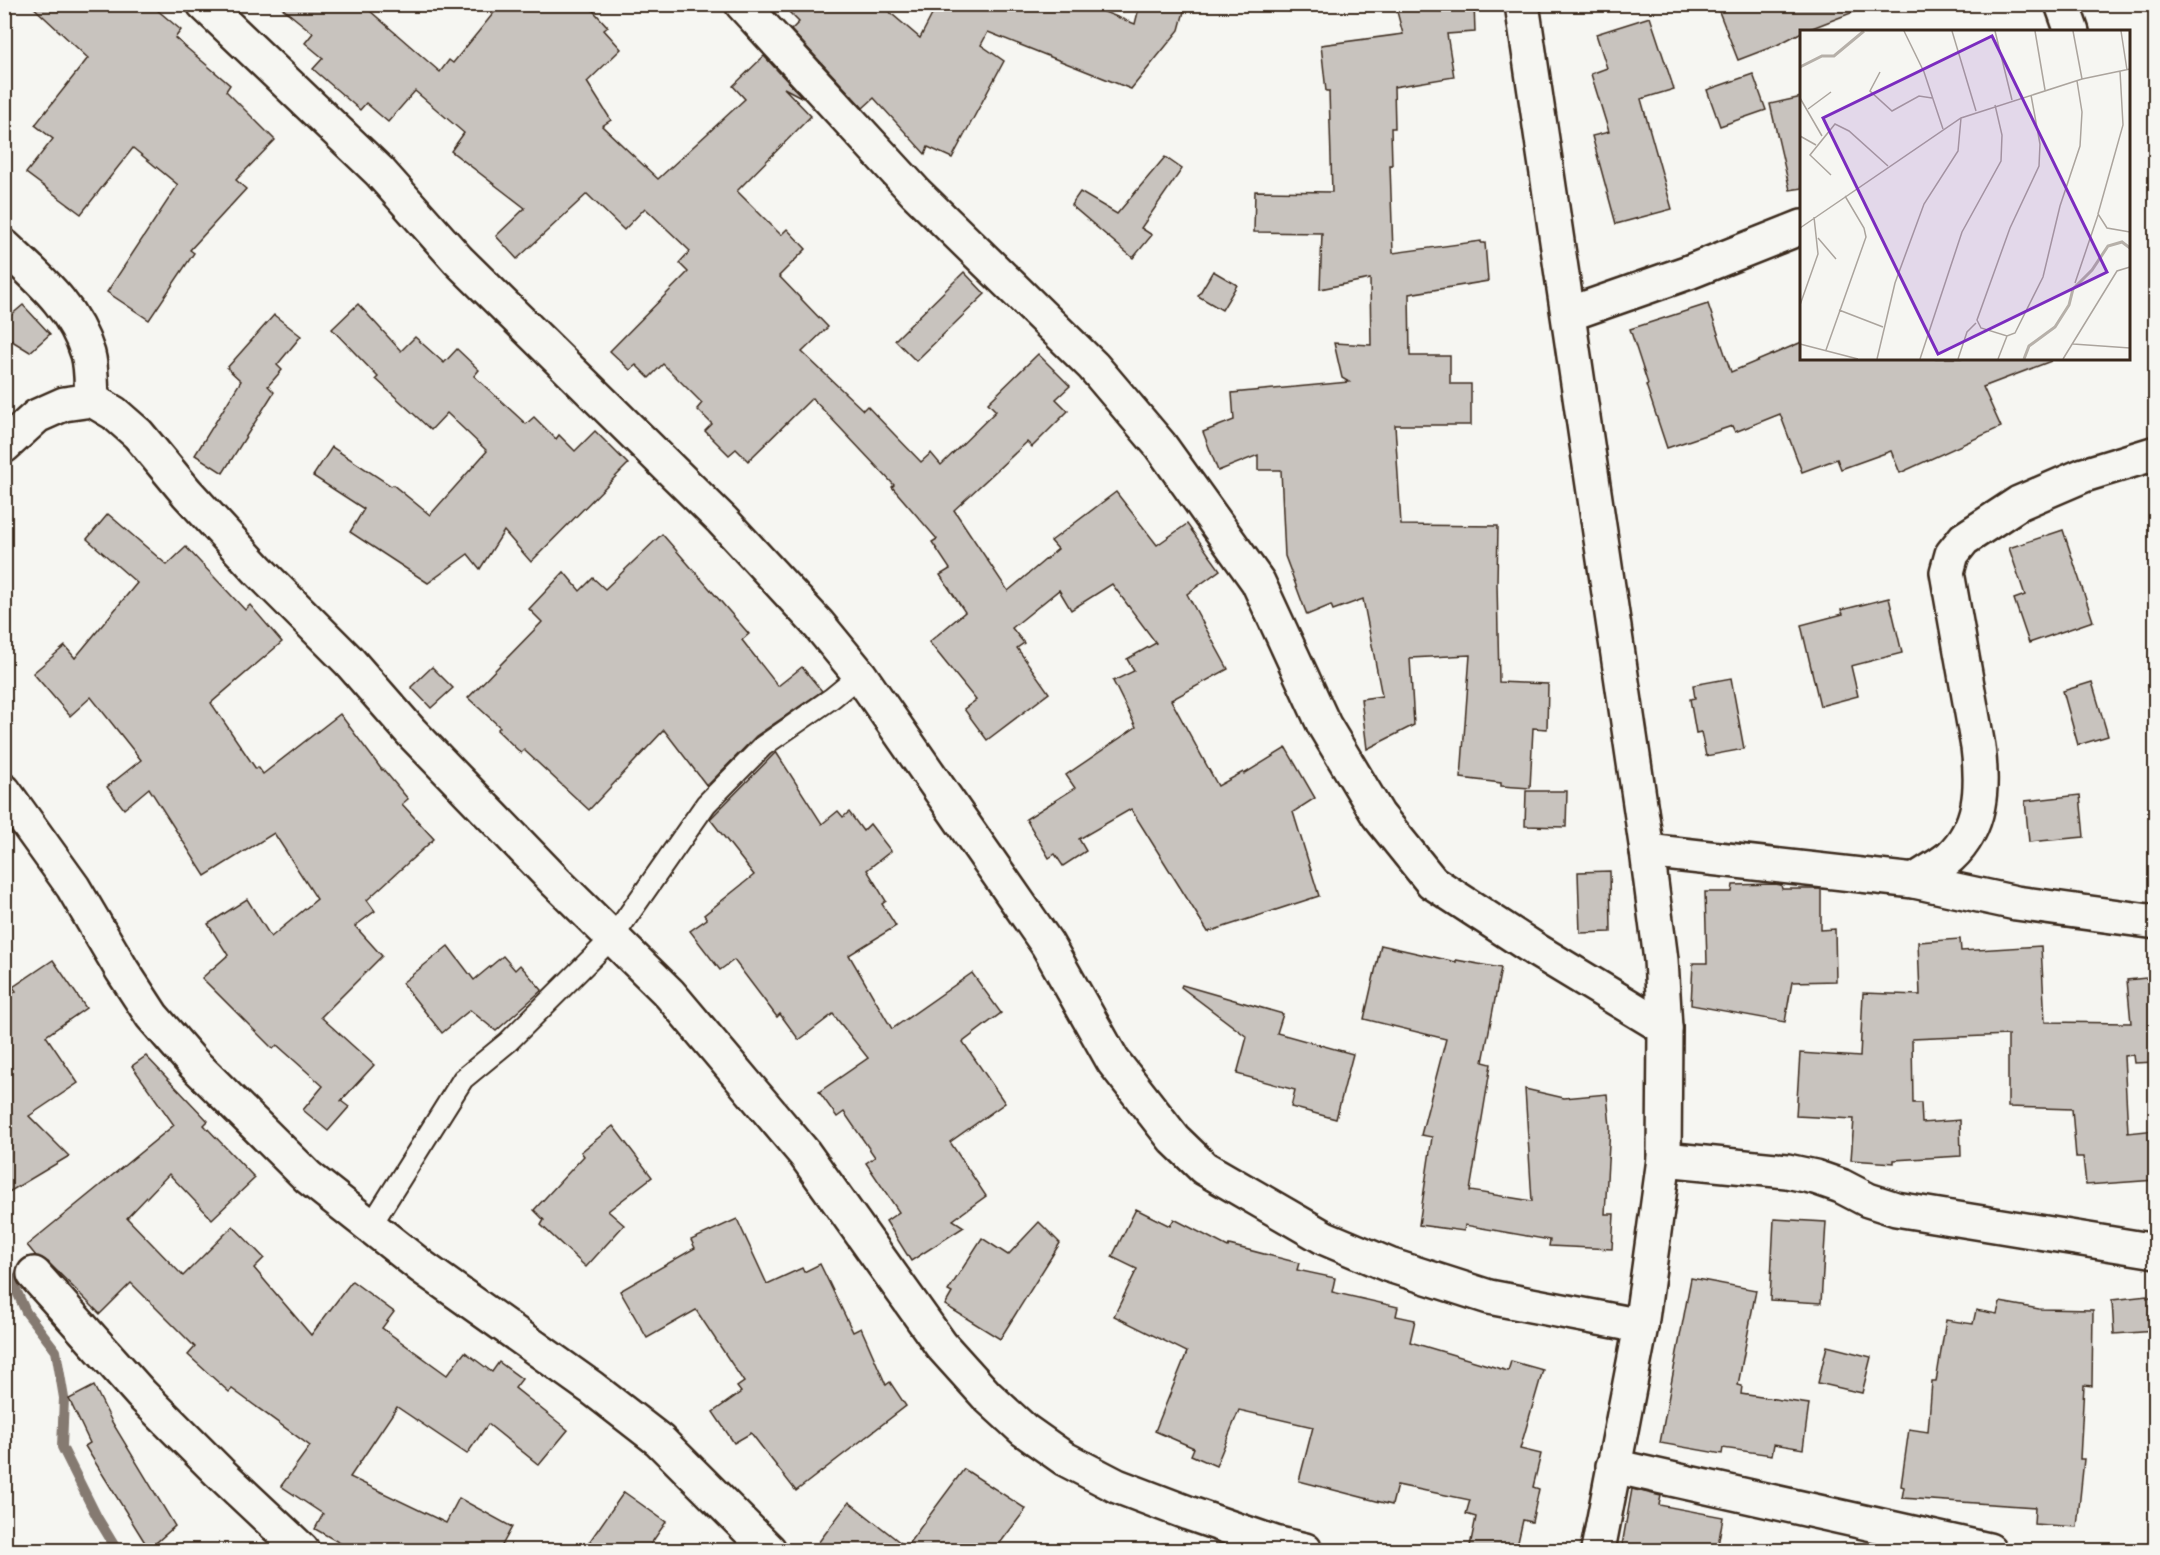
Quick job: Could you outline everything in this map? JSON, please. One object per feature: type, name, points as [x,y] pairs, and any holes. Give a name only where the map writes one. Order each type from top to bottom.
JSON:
[{"type":"street","points":[[204,4],[379,171],[458,260],[722,520],[819,625],[860,675],[1047,944],[1113,1061],[1174,1139],[1204,1168],[1325,1238],[1389,1265],[1489,1297],[1641,1326]]},
{"type":"street","points":[[742,4],[916,193],[1093,366],[1160,445],[1258,582],[1324,725],[1378,815],[1432,882],[1536,950],[1665,1028]]},
{"type":"street","points":[[1522,4],[1647,851],[1661,960],[1665,1028],[1664,1159],[1641,1326],[1598,1551]]},
{"type":"street","points":[[1569,314],[1689,272],[1800,228]]},
{"type":"street","points":[[4,246],[57,297],[76,322],[89,356],[92,400]]},
{"type":"street","points":[[4,446],[37,416],[64,404],[92,400],[114,413],[138,434],[187,493],[259,572],[349,661],[412,733],[556,882],[669,993],[804,1154],[941,1345],[987,1395],[1024,1430],[1065,1459],[1117,1486],[1188,1513],[1305,1551]]},
{"type":"street","points":[[1914,881],[1950,857],[1966,837],[1976,816],[1981,794],[1978,747],[1947,572],[1952,554],[1964,539],[2019,503],[2084,475],[2156,453]]},
{"type":"street","points":[[4,791],[73,887],[152,1016],[193,1063],[308,1177],[422,1267],[592,1388],[660,1440],[769,1551]]},
{"type":"street","points":[[1647,851],[1914,881],[2016,903],[2156,921]]},
{"type":"street","points":[[1664,1159],[1787,1171],[1841,1186],[1868,1200],[1896,1209],[2156,1251]]},
{"type":"street","points":[[34,1274],[141,1394],[303,1551]]},
{"type":"street","points":[[1613,1466],[1989,1551]]},
{"type":"lane","points":[[370,1227],[463,1079],[508,1042],[613,937],[706,804],[763,746],[832,698],[860,675]]},
{"type":"building","points":[[30,4],[150,4],[181,30],[175,38],[230,85],[226,91],[275,140],[236,180],[246,189],[190,250],[194,253],[149,320],[107,292],[178,185],[133,148],[81,214],[26,173],[53,139],[35,125],[88,58]]},
{"type":"building","points":[[277,4],[362,4],[440,72],[449,60],[453,63],[501,4],[587,4],[608,27],[604,30],[621,49],[587,82],[611,120],[602,126],[658,179],[745,99],[733,86],[764,56],[803,98],[784,88],[811,116],[737,191],[781,235],[787,229],[806,249],[779,276],[828,327],[802,352],[863,410],[867,406],[921,462],[931,453],[941,465],[996,411],[988,403],[1038,354],[1070,386],[1056,399],[1068,411],[1032,447],[1027,442],[954,510],[1008,591],[1058,549],[1051,541],[1116,492],[1157,545],[1187,524],[1220,570],[1187,594],[1228,669],[1171,700],[1218,786],[1243,772],[1244,774],[1286,748],[1315,798],[1293,812],[1319,896],[1208,932],[1131,809],[1079,839],[1086,851],[1063,866],[1055,854],[1049,858],[1026,819],[1075,788],[1066,775],[1136,727],[1113,681],[1134,671],[1127,659],[1156,643],[1112,584],[1071,610],[1059,590],[1012,628],[1024,643],[1017,648],[1049,693],[987,740],[964,709],[976,700],[929,642],[965,612],[940,575],[950,569],[932,542],[937,539],[892,487],[894,485],[812,398],[748,461],[736,449],[729,455],[705,431],[712,424],[697,409],[702,403],[663,364],[649,378],[636,365],[630,370],[610,351],[688,272],[679,263],[690,251],[645,208],[624,230],[587,194],[517,259],[496,236],[525,208],[451,151],[464,133],[415,91],[388,122],[366,103],[360,110],[313,69],[323,58],[305,43],[313,33]]},
{"type":"building","points":[[781,4],[880,4],[920,38],[934,11],[922,4],[1084,4],[1135,24],[1140,4],[1186,4],[1179,30],[1131,89],[988,32],[981,45],[1004,61],[952,158],[928,147],[925,154],[874,98],[863,108],[791,30],[799,22]]},
{"type":"building","points":[[1395,4],[1474,4],[1475,32],[1447,34],[1454,77],[1394,87],[1395,128],[1391,128],[1392,165],[1390,165],[1393,253],[1481,241],[1485,243],[1488,281],[1409,294],[1410,356],[1450,356],[1450,384],[1471,384],[1471,425],[1395,425],[1401,525],[1498,526],[1499,682],[1548,684],[1547,729],[1533,728],[1530,788],[1501,786],[1501,783],[1461,778],[1470,655],[1410,658],[1414,725],[1367,749],[1361,699],[1382,696],[1363,599],[1333,610],[1331,605],[1307,615],[1285,556],[1281,470],[1258,470],[1258,455],[1218,471],[1203,432],[1234,420],[1232,393],[1349,382],[1342,378],[1334,343],[1371,345],[1370,279],[1320,289],[1322,233],[1254,232],[1255,191],[1332,192],[1329,91],[1326,91],[1321,45],[1403,34]]},
{"type":"building","points":[[1716,4],[1869,4],[1869,6],[1807,30],[1800,30],[1800,33],[1777,45],[1738,60]]},
{"type":"building","points":[[1650,17],[1674,89],[1641,99],[1672,209],[1616,224],[1592,136],[1609,132],[1591,74],[1607,68],[1596,34]]},
{"type":"building","points":[[1753,74],[1766,110],[1720,126],[1707,90]]},
{"type":"building","points":[[1800,97],[1800,188],[1790,190],[1770,104]]},
{"type":"building","points":[[1165,157],[1182,169],[1141,228],[1152,235],[1133,258],[1071,205],[1080,192],[1117,214]]},
{"type":"building","points":[[1213,271],[1237,285],[1222,310],[1198,296]]},
{"type":"building","points":[[964,272],[985,294],[916,361],[895,340]]},
{"type":"building","points":[[358,304],[401,351],[415,337],[444,363],[457,349],[479,370],[474,376],[526,424],[534,417],[556,439],[559,435],[575,451],[595,431],[628,464],[531,562],[504,531],[480,569],[468,554],[428,583],[350,532],[364,509],[313,476],[332,447],[391,486],[393,485],[430,515],[487,451],[447,413],[431,430],[376,379],[378,377],[332,329]]},
{"type":"building","points":[[1708,304],[1731,372],[1800,343],[1800,360],[2051,361],[1983,387],[2001,427],[1900,473],[1891,451],[1841,469],[1837,459],[1802,472],[1780,414],[1735,432],[1732,426],[1667,448],[1630,329]]},
{"type":"building","points":[[23,305],[50,334],[30,352],[4,336],[4,321]]},
{"type":"building","points":[[274,315],[301,336],[277,365],[282,370],[268,386],[274,392],[223,473],[195,455],[241,381],[227,368]]},
{"type":"building","points":[[108,514],[167,565],[186,547],[245,610],[250,605],[282,642],[211,703],[256,769],[258,767],[263,774],[340,714],[382,770],[408,799],[402,804],[434,839],[367,900],[375,911],[355,926],[382,956],[321,1017],[374,1065],[341,1101],[349,1107],[328,1131],[303,1110],[323,1086],[277,1045],[273,1049],[202,978],[228,955],[208,924],[247,899],[271,937],[317,899],[274,833],[205,876],[149,788],[124,809],[107,787],[141,760],[91,697],[70,716],[33,673],[65,646],[75,658],[137,583],[87,539]]},
{"type":"building","points":[[2063,530],[2093,621],[2029,643],[2014,599],[2025,595],[2009,548]]},
{"type":"building","points":[[662,534],[749,634],[742,640],[778,686],[802,667],[822,691],[756,736],[707,786],[664,730],[589,810],[524,750],[521,753],[497,730],[500,727],[468,698],[542,622],[529,609],[564,572],[580,591],[593,578],[605,589]]},
{"type":"building","points":[[1889,598],[1902,653],[1851,666],[1858,696],[1820,706],[1801,625],[1843,614],[1841,610]]},
{"type":"building","points":[[432,667],[453,688],[431,708],[411,687]]},
{"type":"building","points":[[1731,678],[1744,749],[1706,756],[1701,732],[1696,733],[1690,699],[1695,698],[1693,685]]},
{"type":"building","points":[[2092,682],[2108,736],[2078,745],[2063,691]]},
{"type":"building","points":[[776,752],[822,824],[838,811],[843,817],[849,812],[863,831],[870,824],[891,851],[867,870],[886,901],[882,904],[896,926],[849,955],[892,1029],[972,973],[1001,1013],[963,1042],[1005,1103],[950,1142],[986,1196],[953,1220],[964,1227],[911,1261],[886,1221],[899,1212],[866,1163],[875,1157],[844,1112],[837,1117],[819,1092],[868,1058],[833,1014],[799,1040],[780,1014],[777,1017],[734,960],[720,970],[690,931],[707,919],[704,915],[754,875],[710,819]]},
{"type":"building","points":[[1526,791],[1567,791],[1566,827],[1525,826]]},
{"type":"building","points":[[2080,795],[2084,837],[2029,842],[2025,801]]},
{"type":"building","points":[[1610,871],[1611,932],[1580,933],[1578,872]]},
{"type":"building","points":[[1733,885],[1781,885],[1782,889],[1821,889],[1821,930],[1835,929],[1836,981],[1792,982],[1785,1022],[1691,1005],[1693,963],[1707,963],[1705,892],[1732,892]]},
{"type":"building","points":[[1960,939],[1961,951],[2041,946],[2045,1022],[2131,1023],[2127,980],[2156,977],[2156,1062],[2134,1063],[2133,1055],[2124,1056],[2128,1133],[2156,1130],[2156,1180],[2086,1185],[2083,1157],[2076,1157],[2072,1109],[2008,1107],[2008,1035],[1912,1039],[1913,1103],[1921,1103],[1922,1123],[1960,1120],[1961,1156],[1894,1160],[1894,1163],[1851,1160],[1854,1119],[1796,1116],[1800,1053],[1860,1057],[1863,993],[1920,995],[1918,942]]},
{"type":"building","points":[[1381,945],[1456,962],[1456,960],[1501,968],[1483,1062],[1491,1064],[1470,1191],[1532,1201],[1525,1089],[1564,1098],[1607,1094],[1610,1127],[1605,1214],[1614,1214],[1612,1249],[1549,1246],[1550,1240],[1465,1225],[1464,1231],[1419,1225],[1432,1137],[1421,1135],[1446,1039],[1364,1019]]},
{"type":"building","points":[[448,946],[474,980],[503,956],[515,970],[520,965],[542,990],[496,1031],[470,1010],[442,1033],[402,983]]},
{"type":"building","points":[[53,960],[86,1008],[46,1036],[78,1083],[29,1116],[69,1156],[4,1195],[4,1000],[16,991],[13,987]]},
{"type":"building","points":[[1182,985],[1283,1014],[1277,1033],[1353,1054],[1336,1119],[1291,1107],[1295,1090],[1237,1074],[1247,1037],[1181,987]]},
{"type":"building","points":[[146,1056],[208,1121],[204,1125],[255,1178],[212,1219],[169,1174],[127,1218],[183,1276],[233,1226],[264,1258],[254,1268],[311,1335],[352,1281],[394,1312],[382,1328],[447,1375],[465,1352],[492,1372],[499,1362],[522,1379],[515,1388],[568,1430],[539,1465],[488,1424],[467,1454],[397,1407],[350,1477],[446,1523],[459,1498],[512,1527],[500,1549],[505,1551],[354,1551],[315,1529],[323,1514],[281,1486],[310,1446],[232,1389],[229,1392],[188,1355],[195,1347],[131,1283],[100,1314],[48,1262],[36,1256],[27,1245],[174,1125],[132,1066]]},
{"type":"building","points":[[613,1126],[652,1177],[608,1211],[624,1225],[586,1267],[541,1225],[544,1220],[534,1210],[584,1156],[581,1152]]},
{"type":"building","points":[[1136,1209],[1170,1226],[1174,1219],[1228,1247],[1229,1245],[1299,1263],[1297,1270],[1335,1278],[1332,1292],[1398,1307],[1396,1316],[1415,1320],[1410,1342],[1508,1371],[1511,1361],[1543,1370],[1520,1449],[1541,1454],[1533,1487],[1539,1489],[1532,1522],[1523,1520],[1516,1551],[1469,1551],[1476,1517],[1466,1514],[1470,1500],[1397,1485],[1392,1505],[1299,1481],[1313,1427],[1239,1410],[1216,1466],[1191,1455],[1194,1448],[1155,1431],[1187,1352],[1114,1316],[1137,1269],[1112,1257]]},
{"type":"building","points":[[737,1219],[767,1284],[802,1268],[804,1272],[820,1264],[853,1332],[861,1328],[886,1385],[890,1382],[906,1406],[796,1491],[751,1433],[734,1443],[713,1412],[741,1392],[737,1387],[744,1382],[696,1310],[647,1338],[620,1291],[695,1248],[691,1240]]},
{"type":"building","points":[[1774,1219],[1826,1222],[1821,1303],[1770,1300]]},
{"type":"building","points":[[1039,1222],[1060,1243],[1000,1339],[945,1305],[952,1293],[948,1291],[982,1238],[1008,1255]]},
{"type":"building","points":[[1691,1278],[1756,1290],[1738,1385],[1742,1386],[1741,1394],[1809,1404],[1803,1449],[1774,1444],[1772,1455],[1723,1448],[1722,1454],[1660,1443]]},
{"type":"building","points":[[2147,1296],[2147,1298],[2156,1298],[2156,1331],[2114,1334],[2112,1300]]},
{"type":"building","points":[[2000,1302],[2039,1309],[2093,1310],[2092,1386],[2084,1385],[2080,1459],[2084,1459],[2077,1527],[2034,1524],[2035,1507],[1902,1498],[1904,1487],[1901,1486],[1909,1429],[1928,1432],[1932,1382],[1936,1382],[1946,1320],[1973,1324],[1976,1310],[1997,1314]]},
{"type":"building","points":[[1827,1346],[1871,1357],[1862,1393],[1818,1383]]},
{"type":"building","points":[[94,1386],[112,1422],[175,1526],[149,1549],[85,1446],[90,1443],[69,1399]]},
{"type":"building","points":[[964,1469],[1026,1509],[994,1551],[812,1551],[849,1502],[906,1547]]},
{"type":"building","points":[[1632,1489],[1661,1496],[1659,1505],[1723,1517],[1717,1551],[1621,1551]]},
{"type":"building","points":[[624,1492],[666,1522],[646,1551],[583,1551]]},
{"type":"waterway","points":[[4,1263],[26,1312],[56,1351],[64,1398],[62,1447],[97,1517],[117,1550]]}]
